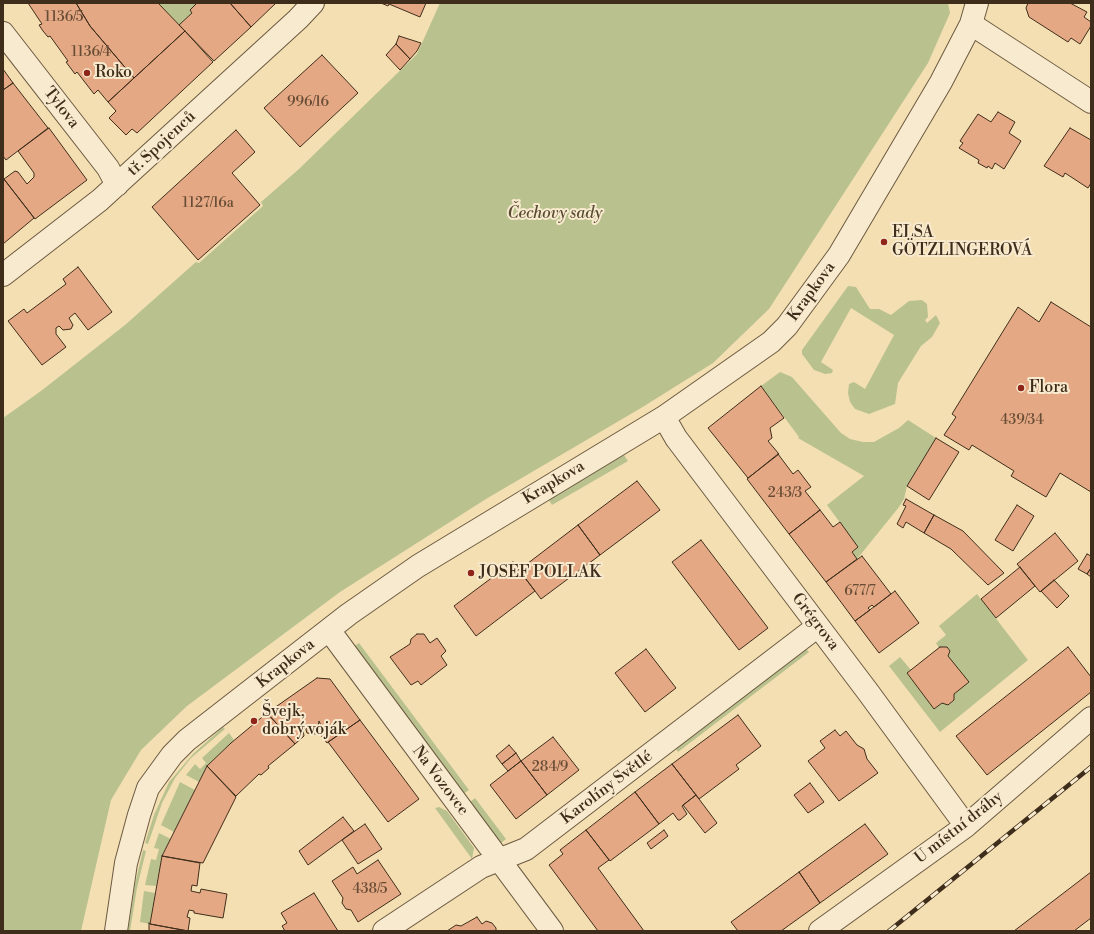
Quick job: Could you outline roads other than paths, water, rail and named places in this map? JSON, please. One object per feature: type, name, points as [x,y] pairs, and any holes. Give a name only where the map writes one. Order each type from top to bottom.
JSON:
[{"type":"street","name":"tř. Spojenců","points":[[3,275],[118,185],[298,19],[313,3]]},
{"type":"street","name":"Krapkova","points":[[116,931],[126,864],[135,827],[148,788],[159,772],[187,740],[349,614],[418,566],[664,417],[771,342],[787,326],[839,255],[941,82],[971,24],[977,3]]},
{"type":"street","points":[[971,24],[1091,102]]},
{"type":"street","name":"Tylova","points":[[3,33],[108,168],[118,185]]},
{"type":"street","name":"Grégrova","points":[[664,417],[676,438],[966,826]]},
{"type":"street","name":"Karolíny Světlé","points":[[384,931],[481,867],[520,852],[532,844],[818,626]]},
{"type":"street","name":"Na Vozovce","points":[[329,630],[552,931]]},
{"type":"street","name":"U místní dráhy","points":[[820,931],[966,826],[1091,718]]},
{"type":"railway","points":[[889,931],[1091,767]]},
{"type":"place","name":"Roko","points":[[87,73]]},
{"type":"place","name":"ELSA GÖTZLINGEROVÁ","points":[[884,242]]},
{"type":"place","name":"Flora","points":[[1021,388]]},
{"type":"place","name":"JOSEF POLLAK","points":[[471,573]]},
{"type":"place","name":"Švejk, dobrý voják","points":[[254,721]]},
{"type":"park label","name":"Čechovy sady","points":[[555,214]]}]
